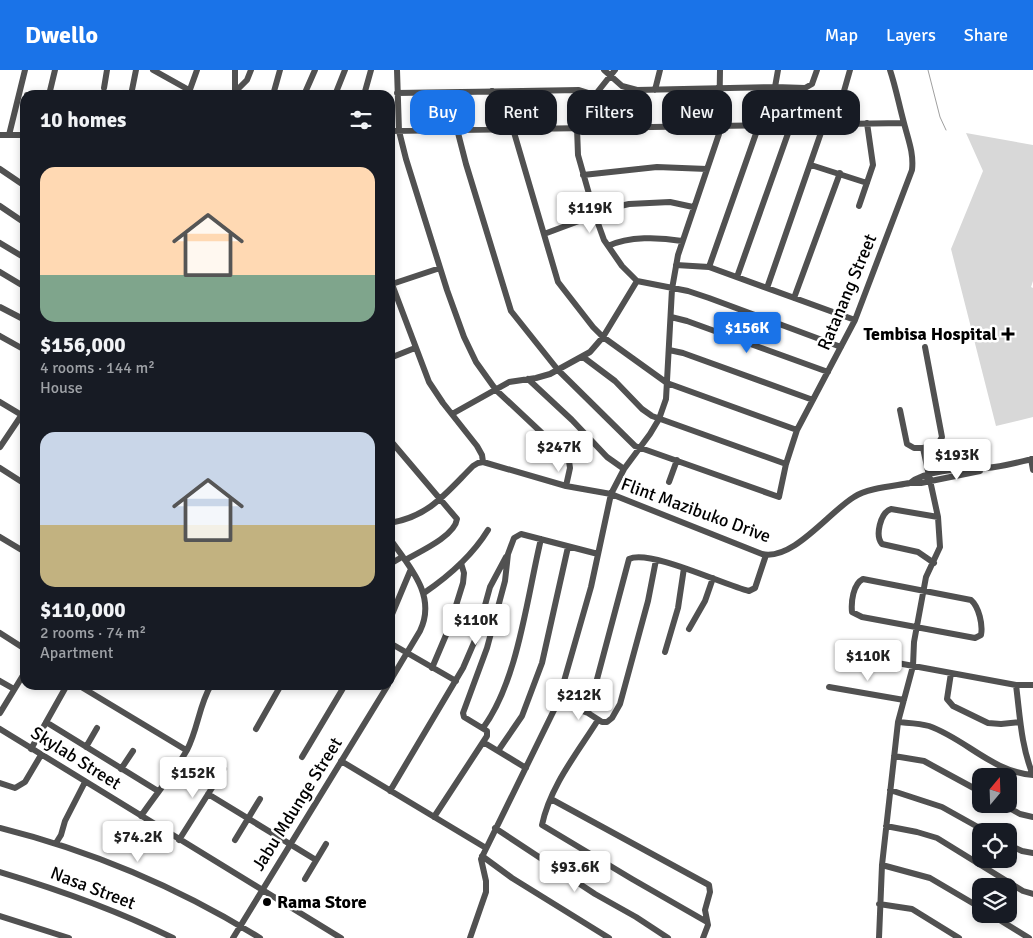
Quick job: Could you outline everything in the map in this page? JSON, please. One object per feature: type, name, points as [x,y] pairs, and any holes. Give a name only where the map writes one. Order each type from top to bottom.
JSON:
[{"type":"street","points":[[24,90],[25,70]]},
{"type":"street","points":[[51,90],[55,70]]},
{"type":"street","points":[[104,88],[107,70]]},
{"type":"street","points":[[132,90],[136,70]]},
{"type":"street","points":[[153,70],[163,73],[184,90]]},
{"type":"street","points":[[189,90],[197,70]]},
{"type":"street","points":[[235,70],[235,90]]},
{"type":"street","points":[[238,90],[247,80],[251,70]]},
{"type":"street","points":[[274,90],[280,70]]},
{"type":"street","points":[[306,90],[314,70]]},
{"type":"street","points":[[337,90],[344,70]]},
{"type":"street","points":[[365,90],[371,70]]},
{"type":"street","points":[[397,70],[399,131],[406,159],[440,268],[470,350],[496,390],[569,461],[570,468],[566,486]]},
{"type":"street","points":[[604,70],[612,73],[626,88],[637,90],[805,88],[812,84],[816,70]]},
{"type":"street","points":[[655,90],[660,70]]},
{"type":"street","points":[[720,70],[720,88]]},
{"type":"street","points":[[775,87],[778,70]]},
{"type":"street","points":[[844,90],[850,70]]},
{"type":"street","name":"Ratanang Street","points":[[677,460],[779,497],[786,464],[797,430],[855,320],[912,170],[912,149],[904,123],[898,91],[890,70]]},
{"type":"street","points":[[599,90],[612,73]]},
{"type":"street","points":[[397,93],[485,91]]},
{"type":"street","points":[[9,135],[20,106]]},
{"type":"street","points":[[860,123],[904,123]]},
{"type":"street","points":[[859,206],[873,165],[867,123]]},
{"type":"street","points":[[395,131],[410,131]]},
{"type":"street","points":[[0,135],[20,135]]},
{"type":"street","points":[[459,135],[511,312],[558,370],[631,443],[640,448],[677,460],[669,482]]},
{"type":"street","points":[[515,135],[558,282],[593,327],[603,337],[667,383],[797,430]]},
{"type":"street","points":[[577,135],[578,155],[595,215],[608,246],[622,266],[637,281],[688,291],[841,347]]},
{"type":"street","points":[[470,938],[486,892],[486,881],[481,864],[482,856],[558,702],[577,641],[610,494],[624,469],[659,419],[666,399],[672,289],[676,265],[682,241],[718,135]]},
{"type":"street","points":[[709,267],[755,135]]},
{"type":"street","points":[[737,277],[787,135]]},
{"type":"street","points":[[767,288],[820,135]]},
{"type":"street","points":[[811,164],[867,183]]},
{"type":"street","points":[[583,174],[657,167],[707,169]]},
{"type":"street","points":[[0,169],[20,183]]},
{"type":"street","points":[[794,298],[840,173]]},
{"type":"street","points":[[544,234],[607,209],[629,204],[670,202],[694,207]]},
{"type":"street","points":[[0,206],[20,220]]},
{"type":"street","points":[[608,246],[626,240],[665,238],[682,241]]},
{"type":"street","points":[[0,243],[20,255]]},
{"type":"street","points":[[676,265],[709,267],[855,320]]},
{"type":"street","points":[[395,280],[440,268]]},
{"type":"street","points":[[0,272],[20,285]]},
{"type":"street","points":[[452,414],[509,382],[550,374],[583,357],[597,346],[637,281]]},
{"type":"street","points":[[395,292],[429,382],[480,451],[483,462],[473,466],[441,500],[429,509],[395,521]]},
{"type":"street","points":[[0,307],[20,317]]},
{"type":"street","points":[[671,317],[687,321],[828,372]]},
{"type":"street","points":[[0,336],[20,347]]},
{"type":"street","points":[[900,410],[907,444],[914,448],[923,448],[938,444],[942,437],[924,347]]},
{"type":"street","points":[[395,356],[415,348]]},
{"type":"street","points":[[669,350],[683,352],[813,400]]},
{"type":"street","points":[[583,357],[615,381],[642,409],[659,419],[786,464]]},
{"type":"street","points":[[528,379],[572,420],[607,457],[624,469]]},
{"type":"street","points":[[0,402],[20,412]]},
{"type":"street","points":[[0,447],[20,420]]},
{"type":"street","points":[[395,446],[456,516],[457,522],[455,526],[434,544],[395,562]]},
{"type":"street","points":[[879,938],[882,865],[898,722],[913,666],[916,627],[922,591],[928,570],[934,563],[940,548],[938,517],[923,448]]},
{"type":"street","points":[[1032,459],[1033,470]]},
{"type":"street","name":"Flint Mazibuko Drive","points":[[483,462],[566,486],[610,494],[743,548],[773,555],[805,538],[858,494],[910,482],[914,479],[929,478],[967,468],[985,468],[1032,459]]},
{"type":"street","points":[[0,468],[20,481]]},
{"type":"street","points":[[934,563],[918,552],[882,544],[879,534],[883,515],[891,509],[938,517]]},
{"type":"street","points":[[424,593],[475,549],[488,530]]},
{"type":"street","points":[[390,791],[456,681],[473,644],[490,586],[508,554],[514,538],[518,534],[598,554]]},
{"type":"street","points":[[0,537],[20,549]]},
{"type":"street","points":[[483,728],[496,708],[516,652],[541,539]]},
{"type":"street","points":[[395,546],[420,582],[424,593],[426,610],[424,623],[395,673]]},
{"type":"street","points":[[498,751],[522,716],[542,662],[568,546]]},
{"type":"street","points":[[434,817],[483,742],[487,732],[464,717],[463,713],[491,634],[505,581],[508,554]]},
{"type":"street","points":[[588,713],[627,562],[633,558],[656,560],[713,578],[728,585],[753,591],[766,554]]},
{"type":"street","points":[[558,702],[588,713],[604,722],[609,721],[615,714],[620,704],[648,601],[656,560]]},
{"type":"street","points":[[432,668],[449,628],[463,583],[464,573],[460,563]]},
{"type":"street","points":[[665,652],[678,608],[684,568]]},
{"type":"street","points":[[395,607],[411,569]]},
{"type":"street","points":[[689,629],[705,600],[713,578]]},
{"type":"street","points":[[863,579],[971,600],[976,605],[981,625],[981,635],[975,638],[916,627],[862,617],[852,612],[857,584],[863,579]]},
{"type":"street","points":[[0,634],[20,646]]},
{"type":"street","points":[[395,646],[456,681]]},
{"type":"street","points":[[838,652],[1016,685],[1033,685]]},
{"type":"street","points":[[951,673],[946,699],[953,706],[994,724],[1020,722]]},
{"type":"street","points":[[0,712],[20,680]]},
{"type":"street","points":[[0,681],[14,689]]},
{"type":"street","points":[[898,722],[930,726],[1005,769],[1019,775],[1033,775],[1026,757],[1016,685]]},
{"type":"street","points":[[830,687],[904,700]]},
{"type":"street","points":[[31,749],[64,690]]},
{"type":"street","points":[[86,690],[186,750]]},
{"type":"street","points":[[141,816],[186,750],[196,730],[203,698],[208,690]]},
{"type":"street","points":[[256,729],[279,690]]},
{"type":"street","points":[[302,757],[342,690]]},
{"type":"street","name":"Jabu Mdunge Street","points":[[233,938],[385,690]]},
{"type":"street","points":[[598,720],[562,777],[551,799],[543,826],[707,922]]},
{"type":"street","points":[[46,722],[158,791]]},
{"type":"street","points":[[86,746],[97,728]]},
{"type":"street","name":"Skylab Street","points":[[0,729],[341,938]]},
{"type":"street","points":[[483,742],[526,768]]},
{"type":"street","points":[[122,769],[132,751]]},
{"type":"street","points":[[0,784],[15,788],[22,784],[41,755]]},
{"type":"street","points":[[894,756],[924,761],[972,787]]},
{"type":"street","points":[[341,761],[486,848]]},
{"type":"street","points":[[179,840],[224,769]]},
{"type":"street","points":[[56,843],[85,782]]},
{"type":"street","points":[[890,790],[942,807],[972,824]]},
{"type":"street","points":[[208,794],[316,860]]},
{"type":"street","points":[[235,840],[260,799]]},
{"type":"street","points":[[551,799],[709,885],[710,892],[705,910],[708,925],[703,938]]},
{"type":"street","points":[[1017,812],[1033,817]]},
{"type":"street","points":[[886,826],[937,838],[1023,891],[1033,894]]},
{"type":"street","points":[[0,828],[56,843],[156,882],[260,938]]},
{"type":"street","points":[[495,828],[595,894],[668,938]]},
{"type":"street","points":[[305,879],[326,844]]},
{"type":"street","points":[[1017,849],[1033,853]]},
{"type":"street","points":[[482,856],[512,878],[609,938]]},
{"type":"street","points":[[882,865],[930,878],[972,903]]},
{"type":"street","name":"Nasa Street","points":[[0,872],[94,902],[172,938]]},
{"type":"street","points":[[880,904],[912,910],[959,938]]},
{"type":"street","points":[[0,916],[66,937]]},
{"type":"street","points":[[1005,923],[1029,938]]},
{"type":"shaded area","name":"Tembisa Hospital","points":[[966,133],[1033,145],[1033,281],[1031,287],[1033,288],[1033,417],[996,426],[951,249],[983,171]]},
{"type":"waterway","points":[[928,70],[940,117],[946,130]]},
{"type":"place","name":"Tembisa Hospital","points":[[1008,334]]},
{"type":"place","name":"Rama Store","points":[[267,902]]}]
